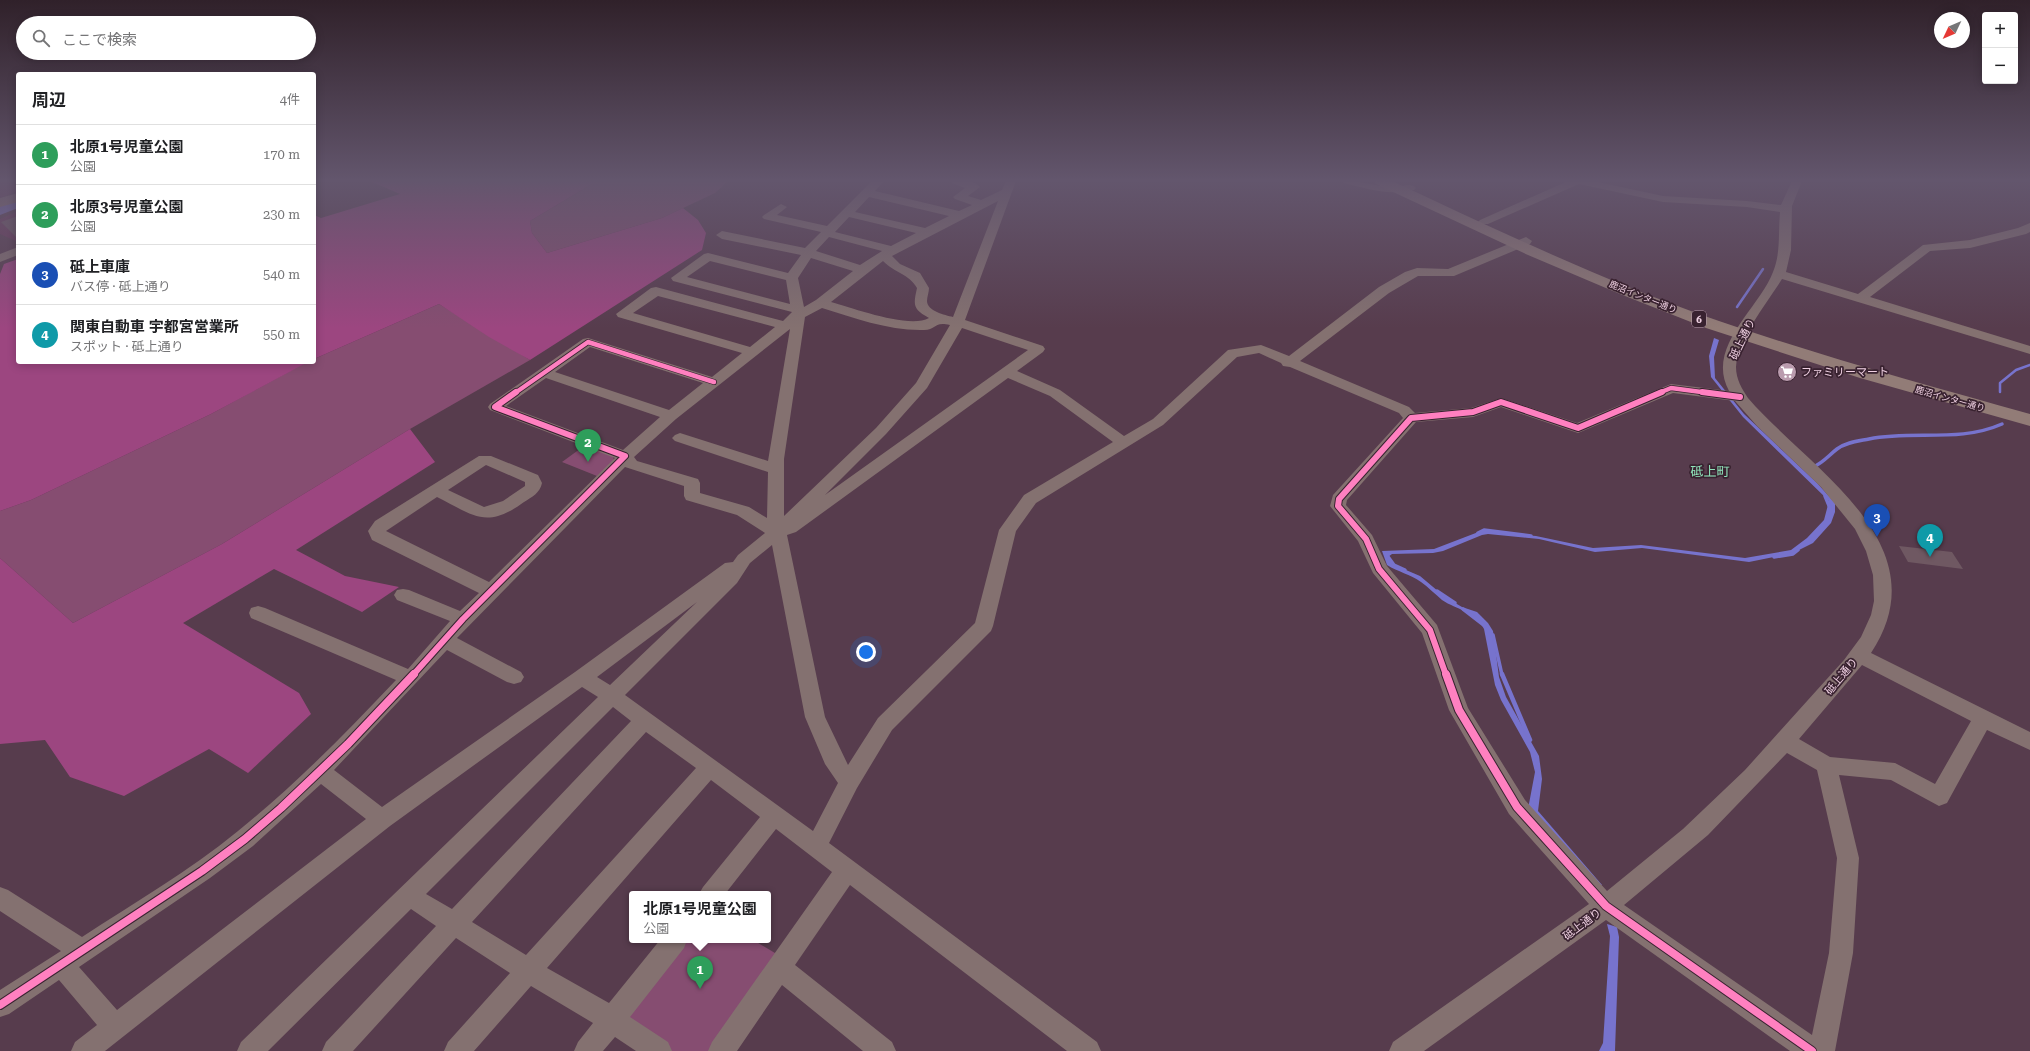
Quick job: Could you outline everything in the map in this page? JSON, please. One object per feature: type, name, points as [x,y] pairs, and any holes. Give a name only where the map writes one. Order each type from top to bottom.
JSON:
[{"type":"main road","name":"鹿沼インター通り","points":[[1494,230],[1626,291],[1866,374],[2030,420]]},
{"type":"main road","name":"鹿沼インター通り","points":[[1499,230],[1522,243]]},
{"type":"main road","name":"鹿沼インター通り","points":[[1744,331],[2030,412]]},
{"type":"street","points":[[714,382],[588,342],[495,407],[625,456],[631,464],[692,483],[692,496],[743,511],[776,532],[790,528],[1038,349],[976,327],[957,324],[939,318],[922,309],[920,302],[923,288],[916,276],[896,267],[888,252],[825,230]]},
{"type":"street","points":[[918,230],[926,232]]},
{"type":"street","points":[[0,1005],[202,871],[245,840],[348,744],[463,619],[614,469],[625,456],[671,416],[753,352],[799,313],[821,303],[862,270],[888,252],[930,230]]},
{"type":"street","points":[[84,1051],[114,1026],[382,819],[582,677],[722,573],[744,559],[776,532],[881,431],[922,385],[957,324],[992,230]]},
{"type":"street","name":"砥上通り","points":[[1402,1051],[1544,953],[1606,906],[1708,821],[1784,741],[1858,655],[1872,635],[1878,622],[1884,598],[1882,579],[1875,550],[1863,528],[1840,498],[1755,415],[1740,397],[1731,378],[1729,368],[1730,358],[1744,331],[1779,274],[1786,253],[1786,230]]},
{"type":"street","points":[[1859,299],[1927,248],[1970,244],[2024,230]]},
{"type":"street","points":[[829,231],[808,254],[792,278],[799,313],[776,469],[776,532],[780,541],[815,717],[836,764],[849,782]]},
{"type":"street","points":[[722,235],[808,254],[862,270]]},
{"type":"street","points":[[1288,363],[1384,290],[1409,274],[1417,272],[1450,273],[1522,243]]},
{"type":"street","points":[[0,258],[16,252]]},
{"type":"street","points":[[792,278],[708,257],[677,278],[799,313]]},
{"type":"street","points":[[1779,274],[2030,350]]},
{"type":"street","points":[[753,352],[623,314],[656,291],[785,326]]},
{"type":"street","points":[[821,303],[884,322],[925,326],[939,318]]},
{"type":"street","points":[[816,847],[849,782],[886,724],[984,626],[1008,530],[1030,499],[1158,422],[1233,353],[1261,349],[1288,363],[1404,410],[1411,418]]},
{"type":"street","points":[[1007,372],[1055,393],[1124,442]]},
{"type":"street","points":[[544,373],[671,416]]},
{"type":"street","points":[[1740,397],[1671,388],[1578,428],[1501,402],[1473,412],[1411,418],[1339,499],[1338,506],[1366,538],[1379,569],[1430,630],[1459,710],[1518,808],[1606,906],[1812,1051]]},
{"type":"street","points":[[680,438],[776,469]]},
{"type":"street","points":[[436,490],[482,514],[499,512],[533,488],[534,483],[532,479],[485,459],[436,490],[381,525],[376,531],[378,536],[492,591]]},
{"type":"street","points":[[250,1051],[731,579],[744,559]]},
{"type":"street","points":[[403,594],[463,619]]},
{"type":"street","points":[[258,613],[410,678]]},
{"type":"street","points":[[444,640],[514,677]]},
{"type":"street","points":[[1858,655],[2030,742]]},
{"type":"street","points":[[582,677],[612,696],[710,767],[1088,1051]]},
{"type":"street","points":[[1784,741],[1826,765],[1895,772],[1938,797],[1983,718]]},
{"type":"street","points":[[335,1051],[645,720]]},
{"type":"street","points":[[1822,1051],[1841,953],[1848,858],[1826,765]]},
{"type":"street","points":[[457,1051],[710,767]]},
{"type":"street","points":[[320,771],[382,819]]},
{"type":"street","points":[[713,891],[774,815]]},
{"type":"street","points":[[721,1051],[847,870]]},
{"type":"street","points":[[408,895],[528,970],[611,1019],[659,1051]]},
{"type":"street","points":[[0,898],[81,950]]},
{"type":"street","points":[[586,1051],[672,943]]},
{"type":"street","points":[[61,964],[114,1026]]},
{"type":"street","points":[[779,967],[883,1051]]},
{"type":"shaded area","points":[[0,230],[16,230],[16,241],[0,234]]},
{"type":"shaded area","points":[[316,230],[532,230],[532,233],[547,253],[622,230],[704,230],[706,233],[702,250],[530,360],[489,337],[439,304],[316,358]]},
{"type":"shaded area","points":[[532,230],[622,230],[547,253],[532,233]]},
{"type":"shaded area","points":[[16,260],[16,364],[304,364],[211,414],[31,500],[0,511],[0,274],[4,264]]},
{"type":"shaded area","points":[[439,304],[530,360],[410,429],[222,544],[73,623],[0,558],[0,511],[31,500],[211,414],[303,364],[316,364],[316,358]]},
{"type":"shaded area","points":[[1714,338],[1719,340],[1714,357],[1715,378],[1744,414],[1817,483],[1835,503],[1835,512],[1831,523],[1813,543],[1793,553],[1749,562],[1642,548],[1595,552],[1539,539],[1488,534],[1443,551],[1433,553],[1392,554],[1388,557],[1392,564],[1420,576],[1445,597],[1462,607],[1477,612],[1488,623],[1493,631],[1499,677],[1506,697],[1539,756],[1542,779],[1538,811],[1602,885],[1596,887],[1528,809],[1535,772],[1530,752],[1501,700],[1495,685],[1484,629],[1476,618],[1442,600],[1417,579],[1387,565],[1382,551],[1434,549],[1481,531],[1536,536],[1593,548],[1641,545],[1745,558],[1791,550],[1807,538],[1824,520],[1829,501],[1743,417],[1711,377],[1709,356]]},
{"type":"shaded area","points":[[410,429],[435,462],[296,550],[345,576],[399,587],[362,612],[274,569],[183,623],[299,693],[311,714],[248,773],[209,749],[124,796],[70,777],[45,740],[0,744],[0,558],[73,623],[222,544]]},
{"type":"shaded area","points":[[584,446],[613,456],[614,461],[597,476],[562,462]]},
{"type":"shaded area","points":[[1607,924],[1617,927],[1619,937],[1615,1051],[1599,1051],[1603,1043],[1610,936]]},
{"type":"shaded area","points":[[673,943],[758,943],[785,959],[721,1051],[659,1051],[611,1019]]},
{"type":"building","points":[[9,230],[16,230],[16,237]]},
{"type":"building","points":[[1899,546],[1952,552],[1963,569],[1908,562]]},
{"type":"waterway","points":[[1737,307],[1763,269]]},
{"type":"waterway","points":[[2000,392],[2000,383],[2016,370],[2030,365]]},
{"type":"waterway","points":[[1813,467],[1823,461],[1834,451],[1853,442],[1886,437],[1953,435],[1986,430],[2002,424]]},
{"type":"waterway","points":[[1825,496],[1830,508]]},
{"type":"waterway","points":[[1478,533],[1484,530],[1531,536]]},
{"type":"waterway","points":[[1774,557],[1793,554],[1798,550]]},
{"type":"waterway","points":[[1386,554],[1394,565],[1405,570]]},
{"type":"waterway","points":[[1437,591],[1455,603]]},
{"type":"waterway","points":[[1463,609],[1485,626]]},
{"type":"waterway","points":[[1493,635],[1502,675]]},
{"type":"waterway","points":[[1502,674],[1530,740]]},
{"type":"cycle path","points":[[0,1005],[202,871],[245,839],[281,808],[348,744],[422,666],[463,619],[619,464],[625,456],[495,407],[588,342],[714,382]]},
{"type":"cycle path","points":[[1740,397],[1671,388],[1578,428],[1501,402],[1473,412],[1411,418],[1339,499],[1338,506],[1366,539],[1379,569],[1430,630],[1459,710],[1517,807],[1606,906],[1812,1051]]},
{"type":"place","name":"ファミリーマート","points":[[1787,372]]},
{"type":"place","name":"北原3号児童公園","points":[[588,462]]},
{"type":"place","name":"砥上車庫","points":[[1877,537]]},
{"type":"place","name":"関東自動車 宇都宮営業所","points":[[1930,557]]},
{"type":"place","name":"北原1号児童公園","points":[[700,989]]},
{"type":"district","name":"砥上町","points":[[1710,471]]}]
